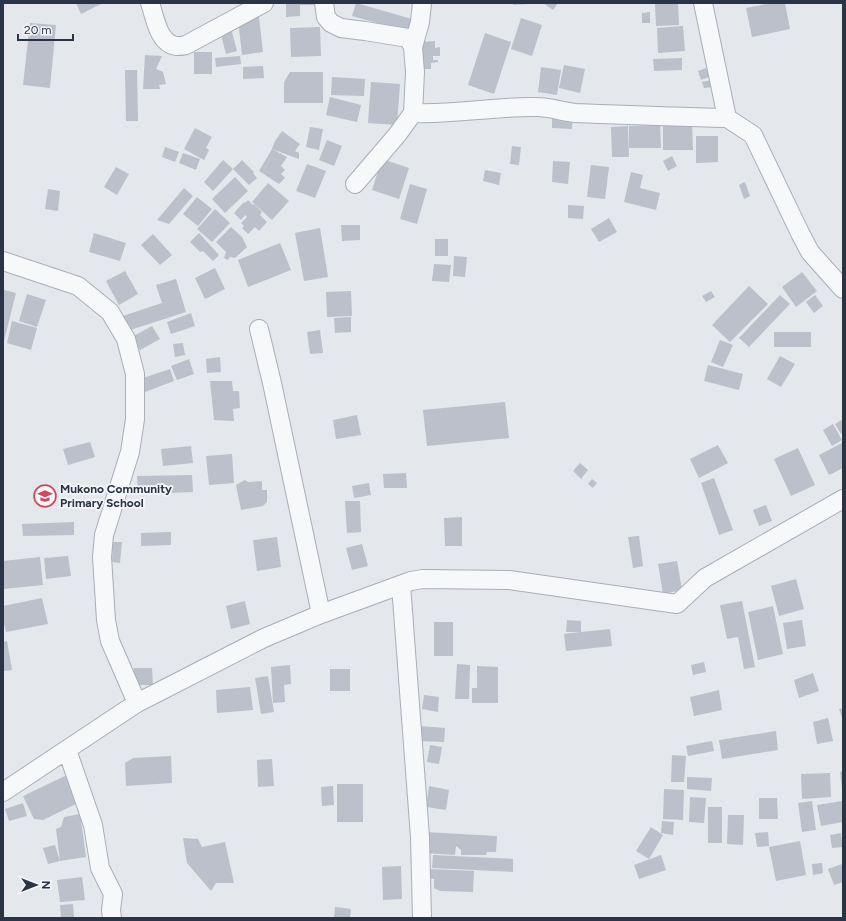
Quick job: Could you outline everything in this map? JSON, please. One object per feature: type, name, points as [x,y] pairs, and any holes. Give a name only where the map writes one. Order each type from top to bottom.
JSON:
[{"type":"street","points":[[150,3],[160,35],[176,46],[186,45],[264,3]]},
{"type":"street","points":[[324,3],[326,17],[331,24],[341,28],[365,30],[408,38],[413,47]]},
{"type":"street","points":[[331,3],[331,24]]},
{"type":"street","points":[[355,184],[398,135],[413,113],[415,72],[413,47],[420,22],[422,3]]},
{"type":"street","points":[[703,3],[727,118]]},
{"type":"street","points":[[413,113],[434,114],[518,107],[545,107],[574,113],[727,118],[753,135],[810,252],[843,289]]},
{"type":"street","points":[[3,261],[78,286],[110,312],[126,339],[135,374],[135,419],[130,452],[104,535],[102,557],[106,620],[110,642],[137,703]]},
{"type":"street","points":[[259,329],[272,383],[321,614]]},
{"type":"street","points":[[3,792],[137,703],[264,638],[321,614],[401,585],[423,579],[509,580],[677,604],[705,578],[843,499]]},
{"type":"street","points":[[401,585],[420,837],[422,918]]},
{"type":"street","points":[[67,750],[92,825],[100,868],[113,894],[111,910],[112,918]]},
{"type":"building","points":[[76,3],[103,3],[81,14]]},
{"type":"building","points":[[286,3],[319,3],[319,5],[300,5],[300,16],[286,17]]},
{"type":"building","points":[[356,3],[412,19],[409,32],[352,16]]},
{"type":"building","points":[[513,3],[529,3],[529,4],[513,5]]},
{"type":"building","points":[[543,3],[558,3],[553,10]]},
{"type":"building","points":[[655,3],[678,3],[679,25],[656,26]]},
{"type":"building","points":[[771,3],[785,3],[790,29],[752,37],[746,8]]},
{"type":"building","points":[[650,12],[650,23],[642,23],[642,13]]},
{"type":"building","points":[[259,17],[263,52],[242,55],[238,19]]},
{"type":"building","points":[[521,18],[542,25],[532,56],[511,49]]},
{"type":"building","points":[[30,23],[56,25],[50,88],[23,85]]},
{"type":"building","points":[[683,26],[685,51],[658,53],[657,28]]},
{"type":"building","points":[[320,27],[321,56],[291,57],[290,28]]},
{"type":"building","points":[[231,28],[237,51],[226,54],[220,31]]},
{"type":"building","points":[[485,33],[511,42],[494,94],[468,85]]},
{"type":"building","points":[[435,41],[435,48],[440,47],[440,56],[433,56],[433,60],[438,60],[438,62],[431,63],[431,69],[423,69],[421,42]]},
{"type":"building","points":[[194,52],[212,52],[212,74],[194,74]]},
{"type":"building","points":[[145,55],[162,56],[156,69],[163,72],[166,84],[159,85],[160,89],[143,89]]},
{"type":"building","points":[[240,56],[241,64],[216,67],[215,58]]},
{"type":"building","points":[[682,58],[682,70],[654,71],[653,59]]},
{"type":"building","points":[[564,65],[585,69],[580,93],[559,88]]},
{"type":"building","points":[[263,66],[264,78],[243,79],[243,67]]},
{"type":"building","points":[[541,67],[561,70],[557,95],[538,92]]},
{"type":"building","points":[[706,68],[709,77],[701,80],[698,71]]},
{"type":"building","points":[[125,70],[137,70],[138,121],[126,121]]},
{"type":"building","points":[[290,72],[323,72],[323,103],[284,103],[284,82]]},
{"type":"building","points":[[332,77],[365,79],[364,96],[331,95]]},
{"type":"building","points":[[711,80],[713,87],[704,88],[702,82]]},
{"type":"building","points":[[371,82],[400,84],[397,125],[368,123]]},
{"type":"building","points":[[330,97],[361,105],[357,122],[326,115]]},
{"type":"building","points":[[552,115],[573,116],[572,129],[552,128]]},
{"type":"building","points":[[692,121],[693,150],[663,150],[663,122]]},
{"type":"building","points":[[660,125],[661,148],[629,148],[629,126]]},
{"type":"building","points":[[628,126],[629,157],[612,157],[611,127]]},
{"type":"building","points":[[310,127],[323,129],[319,150],[306,147]]},
{"type":"building","points":[[195,128],[212,137],[206,148],[209,150],[204,160],[184,149]]},
{"type":"building","points":[[282,131],[300,144],[295,151],[299,153],[299,159],[272,149],[275,141]]},
{"type":"building","points":[[696,136],[718,136],[718,162],[696,163]]},
{"type":"building","points":[[327,140],[342,146],[334,166],[319,160]]},
{"type":"building","points":[[512,146],[521,147],[519,165],[510,164]]},
{"type":"building","points":[[165,147],[179,152],[175,162],[162,157]]},
{"type":"building","points":[[272,149],[287,157],[281,166],[285,170],[281,174],[285,178],[279,184],[259,171]]},
{"type":"building","points":[[183,153],[200,159],[196,170],[179,163]]},
{"type":"building","points":[[672,156],[677,166],[668,171],[663,161]]},
{"type":"building","points":[[382,159],[409,168],[399,199],[372,190]]},
{"type":"building","points":[[223,160],[233,169],[213,191],[204,182]]},
{"type":"building","points":[[242,160],[254,172],[253,173],[257,178],[249,185],[233,169]]},
{"type":"building","points":[[553,161],[570,162],[568,184],[552,182]]},
{"type":"building","points":[[307,164],[326,171],[315,198],[296,191]]},
{"type":"building","points":[[591,165],[609,167],[605,199],[587,197]]},
{"type":"building","points":[[116,167],[129,174],[117,195],[104,187]]},
{"type":"building","points":[[485,170],[501,173],[499,185],[483,181]]},
{"type":"building","points":[[631,172],[643,175],[640,188],[660,193],[656,210],[624,202]]},
{"type":"building","points":[[235,177],[248,191],[225,213],[212,199]]},
{"type":"building","points":[[745,182],[750,196],[744,199],[739,185]]},
{"type":"building","points":[[268,183],[289,201],[272,220],[252,202]]},
{"type":"building","points":[[410,184],[427,189],[417,224],[400,219]]},
{"type":"building","points":[[184,188],[193,196],[169,224],[157,220]]},
{"type":"building","points":[[48,189],[60,191],[58,211],[45,209]]},
{"type":"building","points":[[197,197],[212,209],[198,226],[183,214]]},
{"type":"building","points":[[248,200],[262,212],[260,215],[267,222],[259,231],[255,227],[248,234],[242,228],[244,226],[241,223],[247,217],[245,215],[241,220],[234,213],[244,202],[245,203]]},
{"type":"building","points":[[568,205],[584,206],[583,219],[568,218]]},
{"type":"building","points":[[215,209],[230,223],[212,242],[197,229]]},
{"type":"building","points":[[609,218],[617,232],[599,242],[591,229]]},
{"type":"building","points":[[341,225],[360,225],[360,240],[342,241]]},
{"type":"building","points":[[231,227],[242,237],[247,247],[235,258],[230,257],[228,260],[224,258],[226,252],[216,242]]},
{"type":"building","points":[[320,228],[328,277],[304,281],[295,233]]},
{"type":"building","points":[[94,233],[126,243],[120,261],[89,252]]},
{"type":"building","points":[[199,233],[219,255],[213,261],[203,251],[200,252],[190,242]]},
{"type":"building","points":[[153,234],[172,255],[160,265],[141,245]]},
{"type":"building","points":[[435,239],[448,239],[448,256],[435,256]]},
{"type":"building","points":[[280,243],[291,270],[248,287],[238,260]]},
{"type":"building","points":[[454,256],[467,257],[465,277],[453,276]]},
{"type":"building","points":[[434,264],[451,265],[449,282],[432,281]]},
{"type":"building","points":[[215,268],[225,289],[205,299],[195,278]]},
{"type":"building","points":[[125,271],[138,294],[119,305],[106,281]]},
{"type":"building","points":[[802,272],[817,291],[796,307],[782,287]]},
{"type":"building","points":[[176,279],[186,312],[127,331],[123,316],[162,303],[156,285]]},
{"type":"building","points":[[749,286],[768,304],[730,342],[712,325]]},
{"type":"building","points":[[4,290],[16,293],[4,341],[3,293]]},
{"type":"building","points":[[351,291],[352,316],[327,317],[326,292]]},
{"type":"building","points":[[711,291],[715,297],[706,302],[702,296]]},
{"type":"building","points":[[27,294],[46,300],[37,327],[19,321]]},
{"type":"building","points":[[780,295],[790,304],[749,347],[739,338]]},
{"type":"building","points":[[815,295],[823,306],[814,313],[806,302]]},
{"type":"building","points":[[191,313],[195,326],[171,334],[167,322]]},
{"type":"building","points":[[351,317],[351,332],[335,333],[334,318]]},
{"type":"building","points":[[12,321],[37,328],[31,350],[7,343]]},
{"type":"building","points":[[152,326],[160,339],[140,350],[132,337]]},
{"type":"building","points":[[320,330],[323,353],[310,354],[307,332]]},
{"type":"building","points":[[774,332],[811,332],[811,347],[774,347]]},
{"type":"building","points":[[720,340],[733,345],[723,367],[711,362]]},
{"type":"building","points":[[183,343],[185,355],[175,357],[173,344]]},
{"type":"building","points":[[780,356],[795,364],[781,387],[767,379]]},
{"type":"building","points":[[220,357],[221,372],[207,373],[206,359]]},
{"type":"building","points":[[189,359],[194,374],[177,380],[171,366]]},
{"type":"building","points":[[708,365],[743,374],[739,390],[704,381]]},
{"type":"building","points":[[170,369],[174,381],[145,392],[140,379]]},
{"type":"building","points":[[210,381],[232,381],[233,391],[239,391],[240,408],[233,409],[234,421],[214,420]]},
{"type":"building","points":[[505,402],[509,438],[427,446],[423,410]]},
{"type":"building","points":[[357,415],[361,435],[336,439],[333,420]]},
{"type":"building","points":[[843,419],[843,433],[841,434],[835,424]]},
{"type":"building","points":[[833,424],[842,440],[832,446],[823,430]]},
{"type":"building","points":[[90,442],[95,457],[68,465],[63,449]]},
{"type":"building","points":[[842,443],[843,468],[829,475],[819,455]]},
{"type":"building","points":[[718,445],[728,463],[699,478],[690,459]]},
{"type":"building","points":[[191,446],[193,463],[163,466],[161,449]]},
{"type":"building","points":[[798,448],[815,485],[791,496],[774,459]]},
{"type":"building","points":[[232,454],[234,483],[209,485],[206,456]]},
{"type":"building","points":[[580,463],[588,470],[581,479],[573,471]]},
{"type":"building","points":[[406,473],[407,488],[384,488],[383,474]]},
{"type":"building","points":[[192,475],[193,492],[138,494],[137,476]]},
{"type":"building","points":[[714,478],[733,530],[719,535],[701,483]]},
{"type":"building","points":[[592,479],[597,483],[593,488],[588,484]]},
{"type":"building","points":[[245,480],[248,482],[262,481],[262,490],[267,490],[267,502],[263,506],[241,510],[236,485]]},
{"type":"building","points":[[369,483],[371,495],[354,498],[352,486]]},
{"type":"building","points":[[345,501],[360,501],[361,532],[347,533]]},
{"type":"building","points":[[766,505],[772,521],[759,526],[753,510]]},
{"type":"building","points":[[462,517],[462,546],[445,546],[444,518]]},
{"type":"building","points":[[74,522],[74,535],[23,536],[22,524]]},
{"type":"building","points":[[171,532],[171,545],[141,546],[141,533]]},
{"type":"building","points":[[639,536],[643,566],[633,568],[628,537]]},
{"type":"building","points":[[277,537],[281,567],[257,571],[253,540]]},
{"type":"building","points":[[113,542],[122,542],[120,563],[112,562]]},
{"type":"building","points":[[362,544],[368,566],[352,570],[346,548]]},
{"type":"building","points":[[68,556],[71,576],[46,579],[44,558]]},
{"type":"building","points":[[40,557],[43,585],[3,589],[3,561]]},
{"type":"building","points":[[677,561],[682,590],[663,594],[658,564]]},
{"type":"building","points":[[796,579],[804,609],[779,616],[771,586]]},
{"type":"building","points":[[42,598],[48,624],[6,632],[3,619],[3,606]]},
{"type":"building","points":[[245,601],[250,624],[231,629],[226,606]]},
{"type":"building","points":[[742,601],[755,667],[744,669],[738,637],[727,639],[720,605]]},
{"type":"building","points":[[773,606],[783,654],[758,660],[748,612]]},
{"type":"building","points":[[567,620],[581,621],[581,632],[610,629],[612,646],[566,651],[564,634],[580,632],[566,632]]},
{"type":"building","points":[[802,620],[806,646],[787,649],[783,623]]},
{"type":"building","points":[[434,622],[453,622],[453,656],[434,656]]},
{"type":"building","points":[[7,641],[12,670],[3,671],[3,642]]},
{"type":"building","points":[[704,662],[706,672],[693,675],[691,665]]},
{"type":"building","points":[[457,664],[470,665],[469,699],[455,699]]},
{"type":"building","points":[[290,665],[291,684],[284,685],[285,702],[273,703],[271,667]]},
{"type":"building","points":[[477,666],[498,667],[498,703],[472,703],[472,688],[477,688]]},
{"type":"building","points":[[134,668],[152,668],[153,685],[134,685]]},
{"type":"building","points":[[330,669],[350,669],[350,691],[330,691]]},
{"type":"building","points":[[813,673],[819,691],[799,698],[794,680]]},
{"type":"building","points":[[268,676],[274,712],[261,714],[255,678]]},
{"type":"building","points":[[250,687],[253,710],[217,713],[216,690]]},
{"type":"building","points":[[719,690],[722,710],[694,716],[690,697]]},
{"type":"building","points":[[424,695],[439,697],[438,712],[422,709]]},
{"type":"building","points":[[843,708],[843,720],[839,709]]},
{"type":"building","points":[[828,718],[833,741],[817,744],[813,722]]},
{"type":"building","points":[[420,726],[445,728],[444,742],[419,741]]},
{"type":"building","points":[[776,731],[778,750],[722,759],[719,740]]},
{"type":"building","points":[[712,741],[714,751],[688,756],[686,746]]},
{"type":"building","points":[[430,745],[442,747],[439,764],[427,762]]},
{"type":"building","points":[[672,755],[686,756],[684,782],[671,782]]},
{"type":"building","points":[[171,756],[172,783],[126,786],[125,763],[133,758]]},
{"type":"building","points":[[272,759],[274,786],[258,787],[257,760]]},
{"type":"building","points":[[843,771],[843,789],[842,789],[840,772]]},
{"type":"building","points":[[830,773],[831,797],[802,799],[801,774]]},
{"type":"building","points":[[67,775],[80,802],[43,820],[34,819],[23,796]]},
{"type":"building","points":[[687,777],[712,778],[711,791],[687,789]]},
{"type":"building","points":[[337,784],[363,784],[363,822],[337,822]]},
{"type":"building","points":[[333,786],[334,805],[322,806],[321,787]]},
{"type":"building","points":[[429,786],[449,790],[446,810],[426,807]]},
{"type":"building","points":[[664,789],[684,790],[683,820],[663,819]]},
{"type":"building","points":[[690,797],[706,798],[704,823],[689,822]]},
{"type":"building","points":[[759,798],[777,798],[778,819],[759,819]]},
{"type":"building","points":[[812,801],[816,830],[802,832],[798,803]]},
{"type":"building","points":[[842,801],[843,822],[821,826],[817,805]]},
{"type":"building","points":[[23,803],[27,816],[9,821],[5,809]]},
{"type":"building","points":[[708,807],[722,807],[722,843],[708,843]]},
{"type":"building","points":[[80,814],[86,857],[60,861],[56,829],[61,827],[64,817]]},
{"type":"building","points":[[728,815],[744,815],[743,845],[727,844]]},
{"type":"building","points":[[662,821],[674,822],[673,835],[661,833]]},
{"type":"building","points":[[651,827],[663,835],[649,859],[636,851]]},
{"type":"building","points":[[425,832],[497,836],[496,852],[487,852],[486,855],[461,855],[461,850],[456,846],[455,855],[424,853]]},
{"type":"building","points":[[768,832],[769,846],[757,847],[755,833]]},
{"type":"building","points":[[841,833],[843,847],[832,848],[830,835]]},
{"type":"building","points":[[183,838],[198,839],[202,847],[225,842],[234,883],[216,883],[211,891],[187,863]]},
{"type":"building","points":[[800,841],[806,875],[776,881],[769,847]]},
{"type":"building","points":[[55,845],[60,861],[48,864],[43,848]]},
{"type":"building","points":[[433,855],[513,859],[513,872],[432,868]]},
{"type":"building","points":[[661,855],[666,870],[639,879],[634,865]]},
{"type":"building","points":[[822,863],[823,873],[813,875],[812,864]]},
{"type":"building","points":[[842,864],[843,882],[834,885],[828,869]]},
{"type":"building","points":[[401,866],[402,899],[383,900],[382,867]]},
{"type":"building","points":[[428,869],[474,871],[473,892],[440,891],[434,888],[434,879],[424,878]]},
{"type":"building","points":[[82,877],[85,900],[60,902],[57,880]]},
{"type":"building","points":[[73,904],[74,918],[61,918],[60,905]]},
{"type":"building","points":[[335,907],[351,909],[350,918],[334,918]]},
{"type":"place","name":"Mukono Community Primary School","points":[[45,496]]}]
